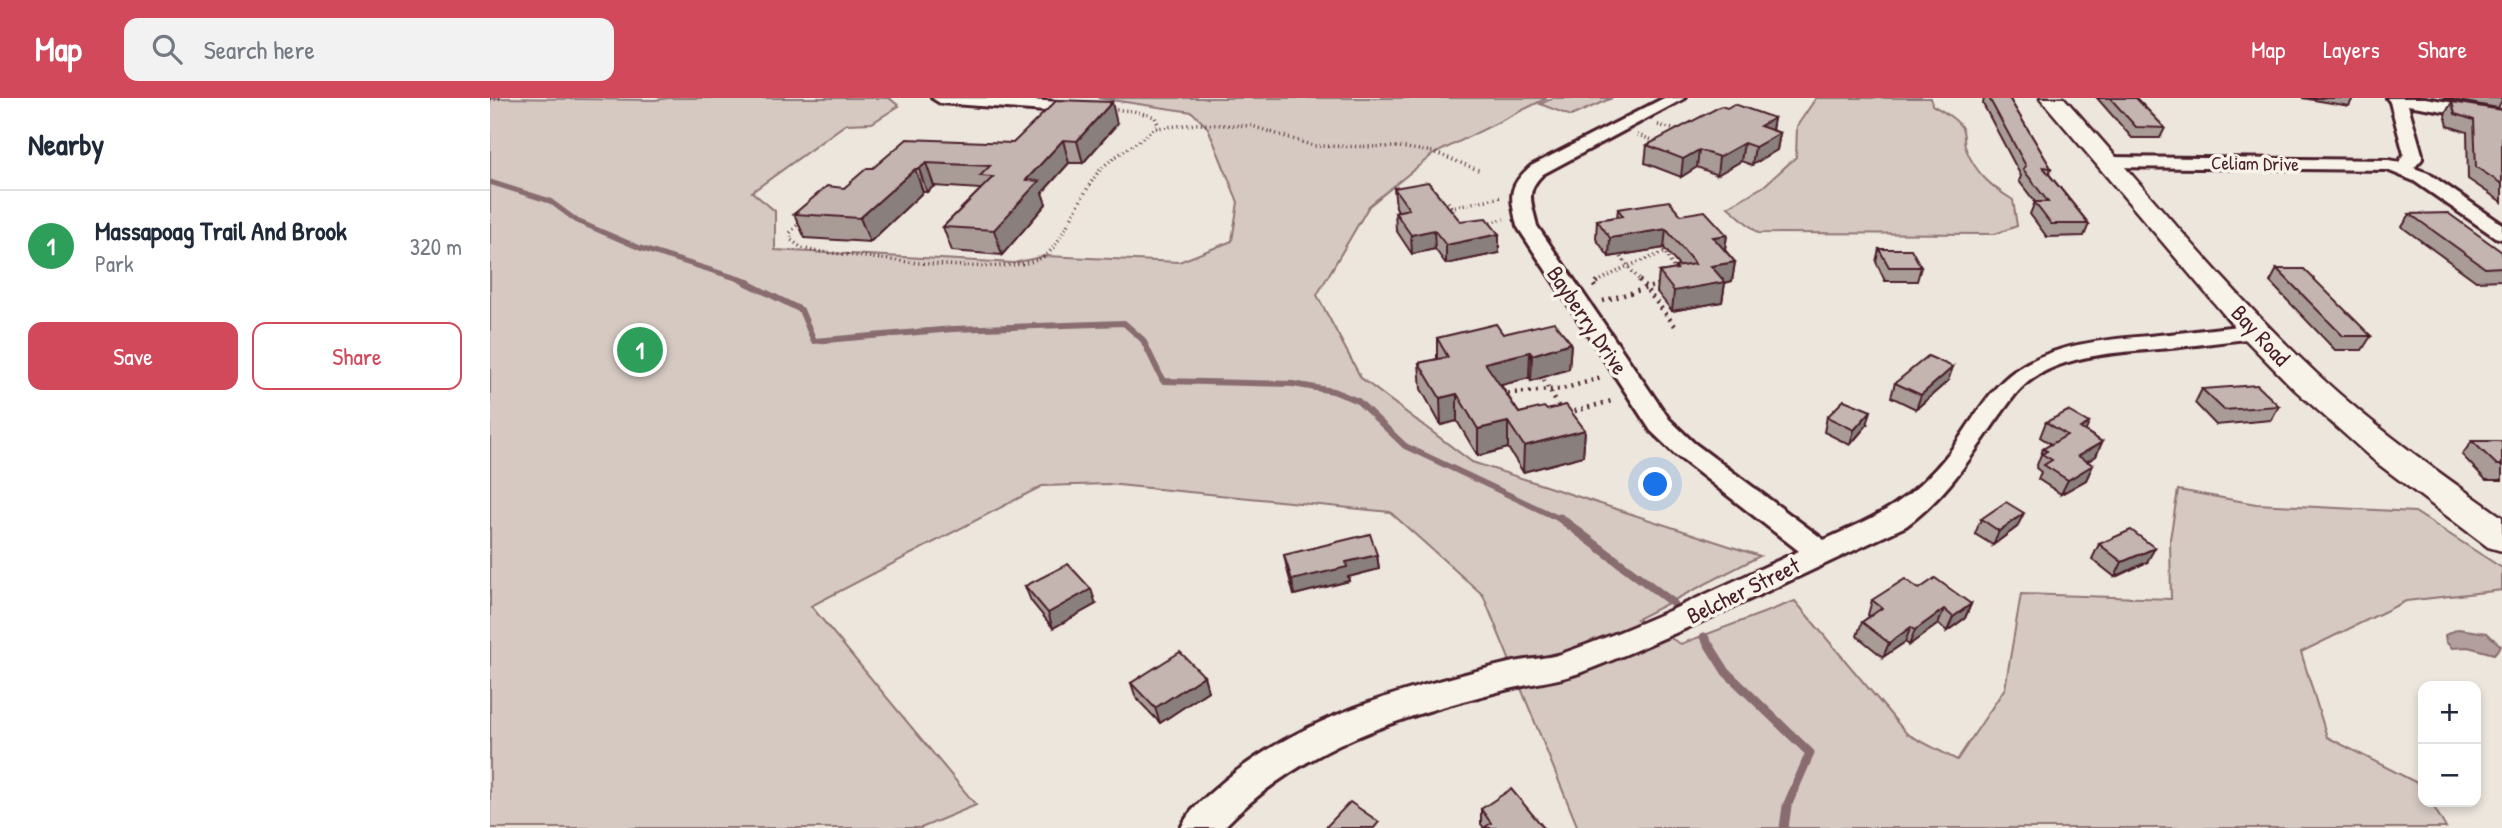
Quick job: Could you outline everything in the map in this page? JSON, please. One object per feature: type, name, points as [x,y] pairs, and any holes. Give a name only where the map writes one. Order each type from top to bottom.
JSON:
[{"type":"main road","name":"Bay Road","points":[[2052,98],[2255,331],[2306,382],[2390,455],[2502,537]]},
{"type":"street","points":[[940,98],[1051,108],[1107,109]]},
{"type":"street","name":"Bayberry Drive","points":[[1677,98],[1531,174],[1520,193],[1524,219],[1546,258],[1665,431],[1822,553]]},
{"type":"street","points":[[2402,169],[2413,159],[2413,154],[2397,98],[2502,116]]},
{"type":"street","name":"Celiam Drive","points":[[2108,162],[2376,164],[2402,169],[2421,177],[2502,233]]},
{"type":"street","name":"Belcher Street","points":[[1199,828],[1226,799],[1276,762],[1341,729],[1489,682],[1568,665],[1672,624],[1896,519],[1918,503],[1948,472],[2008,388],[2019,378],[2045,363],[2086,350],[2255,331]]},
{"type":"path","points":[[490,100],[502,98]]},
{"type":"path","points":[[1107,109],[1150,115],[1158,120],[1156,128]]},
{"type":"path","points":[[1650,123],[1687,133],[1676,139]]},
{"type":"path","points":[[805,217],[789,237],[796,245],[814,251],[968,266],[1019,267],[1045,256],[1096,174],[1124,149],[1156,128],[1197,124],[1252,125],[1314,146],[1399,147],[1433,152],[1482,171]]},
{"type":"path","points":[[1630,133],[1665,144],[1657,149]]},
{"type":"path","points":[[1445,208],[1503,197]]},
{"type":"path","points":[[1448,202],[1452,207],[1454,231]]},
{"type":"path","points":[[1480,225],[1505,219]]},
{"type":"path","points":[[1659,244],[1665,251],[1677,279]]},
{"type":"path","points":[[1664,283],[1603,301],[1592,284],[1628,266],[1675,249]]},
{"type":"path","points":[[1621,257],[1676,327]]},
{"type":"path","points":[[1503,405],[1495,394],[1549,391],[1601,378]]},
{"type":"path","points":[[1544,380],[1563,415]]},
{"type":"path","points":[[1552,418],[1615,400]]},
{"type":"shaded area","points":[[490,98],[889,98],[899,106],[872,123],[846,124],[752,192],[775,211],[775,250],[1014,263],[1045,256],[1179,262],[1232,241],[1238,202],[1208,128],[1192,112],[1098,98],[1547,98],[1432,155],[1369,206],[1317,295],[1361,378],[1472,462],[1760,556],[1637,619],[1681,644],[1795,601],[1907,734],[1957,760],[2005,688],[2021,594],[2171,599],[2170,539],[2178,490],[2256,504],[2415,512],[2502,568],[2502,590],[2406,601],[2301,652],[2327,737],[2418,783],[2418,807],[2434,807],[2446,828],[1578,828],[1483,595],[1390,512],[1108,484],[1042,486],[811,606],[976,805],[921,828],[490,828]]},
{"type":"shaded area","points":[[1553,98],[1612,98],[1571,116],[1540,104]]},
{"type":"shaded area","points":[[1816,98],[1931,98],[1932,105],[1953,118],[1962,128],[1966,149],[1980,173],[2013,200],[2017,226],[1995,234],[1758,233],[1728,207],[1764,186],[1796,157],[1797,126]]},
{"type":"shaded area","points":[[2458,629],[2487,633],[2501,646],[2494,654],[2468,647],[2452,648],[2446,642],[2445,635]]},
{"type":"building","points":[[1989,98],[2009,98],[2051,168],[2043,167],[2089,224],[2051,224],[2034,202],[2048,202],[2023,169],[2026,166]]},
{"type":"building","points":[[2110,98],[2136,98],[2165,128],[2136,127]]},
{"type":"building","points":[[1057,100],[1112,102],[1077,141],[1063,140],[1026,180],[1039,181],[994,230],[943,227],[993,177],[980,176],[990,166],[926,163],[915,169],[860,218],[794,214],[827,186],[844,188],[907,139],[1013,143]]},
{"type":"building","points":[[2452,102],[2502,110],[2502,184],[2476,167],[2474,120],[2455,114]]},
{"type":"building","points":[[1734,104],[1774,118],[1760,126],[1780,133],[1755,147],[1744,143],[1719,157],[1699,150],[1683,159],[1647,145],[1721,106],[1727,108]]},
{"type":"building","points":[[1428,182],[1460,221],[1486,218],[1499,234],[1446,245],[1434,230],[1411,235],[1395,212],[1409,209],[1394,188]]},
{"type":"building","points":[[1669,201],[1681,215],[1705,211],[1727,235],[1713,237],[1735,262],[1711,266],[1725,282],[1674,291],[1659,272],[1695,264],[1666,229],[1610,238],[1597,220],[1623,216],[1618,209]]},
{"type":"building","points":[[2448,213],[2502,252],[2502,267],[2485,268],[2410,214]]},
{"type":"building","points":[[1879,249],[1911,249],[1921,267],[1889,267]]},
{"type":"building","points":[[2277,269],[2304,269],[2371,336],[2343,336]]},
{"type":"building","points":[[1554,322],[1571,343],[1532,355],[1530,352],[1485,363],[1519,413],[1566,405],[1585,430],[1524,446],[1508,422],[1478,429],[1457,394],[1440,398],[1419,363],[1448,357],[1437,338],[1496,324],[1503,334]]},
{"type":"building","points":[[1928,356],[1953,367],[1921,395],[1895,383]]},
{"type":"building","points":[[2257,385],[2279,406],[2224,410],[2202,389]]},
{"type":"building","points":[[1844,400],[1871,411],[1854,430],[1827,417]]},
{"type":"building","points":[[2068,411],[2089,423],[2080,428],[2102,442],[2078,456],[2093,465],[2068,480],[2044,465],[2052,460],[2042,454],[2047,451],[2043,449],[2067,435],[2046,422]]},
{"type":"building","points":[[2472,441],[2500,441],[2502,465],[2497,465]]},
{"type":"building","points":[[2006,502],[2024,513],[1999,531],[1981,519]]},
{"type":"building","points":[[2131,530],[2155,548],[2122,562],[2099,544]]},
{"type":"building","points":[[1370,534],[1377,555],[1346,562],[1347,567],[1292,580],[1284,555]]},
{"type":"building","points":[[1068,564],[1091,589],[1048,613],[1025,586]]},
{"type":"building","points":[[1935,578],[1971,604],[1953,617],[1944,609],[1915,630],[1911,627],[1889,643],[1862,622],[1882,608],[1872,600],[1905,579],[1919,589]]},
{"type":"building","points":[[1180,652],[1204,676],[1155,708],[1131,683]]},
{"type":"building","points":[[1511,789],[1544,828],[1484,828],[1491,823],[1481,809]]},
{"type":"building","points":[[1350,802],[1379,822],[1374,828],[1325,828]]},
{"type":"waterway","points":[[490,182],[550,201],[577,221],[640,248],[749,282]]},
{"type":"waterway","points":[[741,280],[801,310],[814,341],[953,329],[1124,323],[1143,340],[1163,381],[1293,384],[1333,391],[1358,401],[1405,446],[1562,520]]},
{"type":"waterway","points":[[1560,518],[1673,603]]},
{"type":"waterway","points":[[1704,637],[1726,672],[1810,753],[1787,806],[1784,828]]},
{"type":"place","name":"Massapoag Trail And Brook","points":[[640,350]]}]
